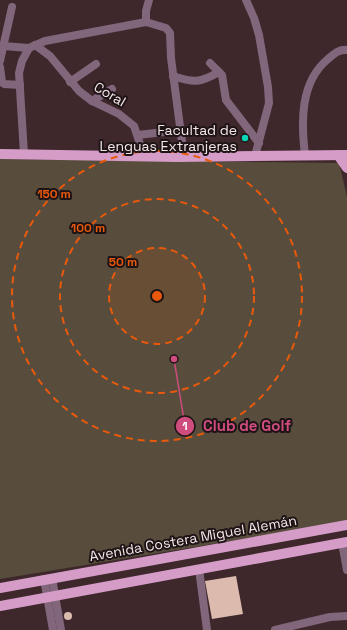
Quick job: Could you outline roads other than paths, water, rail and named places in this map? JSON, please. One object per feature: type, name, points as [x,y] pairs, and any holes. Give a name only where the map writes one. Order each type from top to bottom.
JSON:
[{"type":"main road","points":[[0,154],[184,157],[343,155],[347,168]]},
{"type":"main road","name":"Avenida Costera Miguel Alemán","points":[[0,588],[347,525]]},
{"type":"main road","points":[[0,606],[344,542]]},
{"type":"street","points":[[146,22],[146,11],[149,0]]},
{"type":"street","points":[[246,0],[254,18],[259,35],[268,87],[269,103],[255,156]]},
{"type":"street","points":[[0,61],[12,7]]},
{"type":"street","points":[[3,46],[32,47],[45,41],[146,22],[166,28],[170,33],[173,76],[184,157]]},
{"type":"street","points":[[24,154],[19,73],[22,60],[32,47]]},
{"type":"street","name":"Coral","points":[[32,47],[50,56],[70,82],[92,101],[128,121],[134,126],[138,135]]},
{"type":"street","points":[[304,155],[303,125],[307,87],[318,67],[339,51],[347,50]]},
{"type":"street","points":[[210,63],[219,72],[224,82],[226,100],[259,143]]},
{"type":"street","points":[[70,82],[96,64]]},
{"type":"street","points":[[0,67],[2,82],[4,84],[20,84]]},
{"type":"street","points":[[173,76],[192,82],[206,80],[219,72]]},
{"type":"street","points":[[92,101],[112,89]]},
{"type":"street","points":[[140,156],[138,135],[164,132]]},
{"type":"street","points":[[344,542],[347,570]]},
{"type":"street","points":[[199,569],[207,630]]},
{"type":"street","points":[[48,579],[51,597],[53,630]]},
{"type":"street","points":[[51,597],[61,630]]},
{"type":"street","points":[[275,630],[330,617],[347,616]]},
{"type":"place","name":"Facultad de Lenguas Extranjeras","points":[[245,138]]},
{"type":"place","name":"Club de Golf","points":[[174,359]]}]
